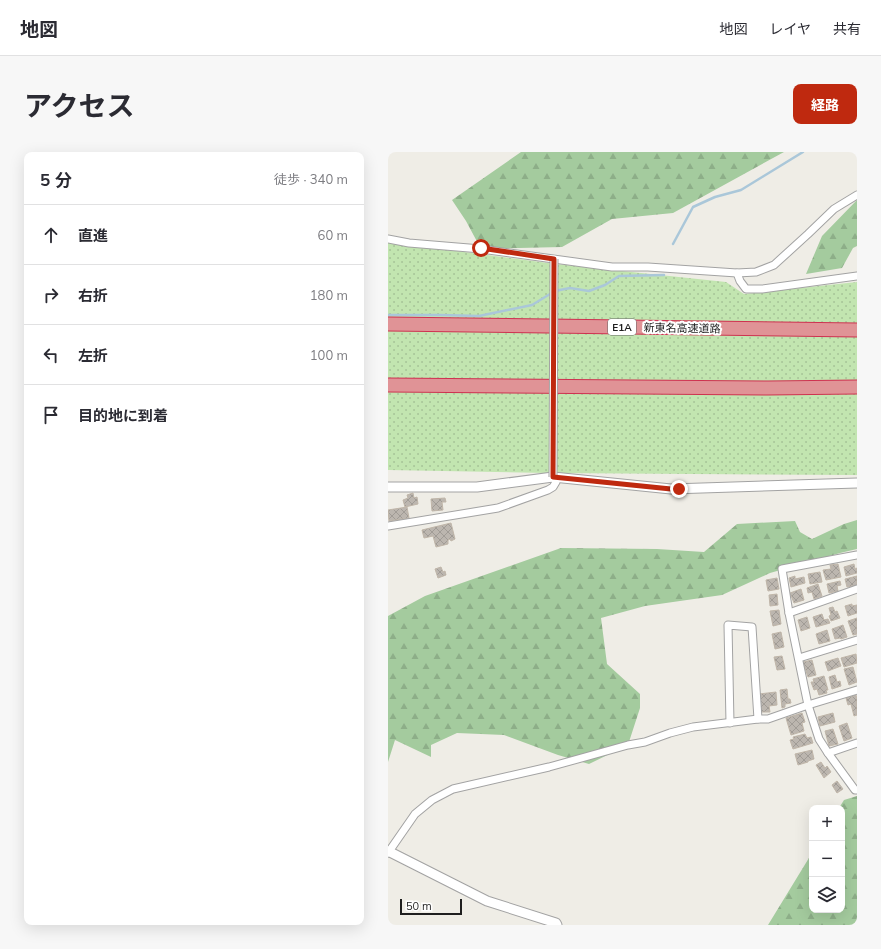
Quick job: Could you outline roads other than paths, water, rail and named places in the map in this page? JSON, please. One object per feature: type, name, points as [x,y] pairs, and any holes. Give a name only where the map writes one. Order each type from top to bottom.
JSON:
[{"type":"highway","name":"新東名高速道路","points":[[388,324],[857,330]]},
{"type":"highway","points":[[388,385],[768,388],[857,387]]},
{"type":"street","points":[[388,240],[481,248],[612,268],[648,267],[737,273],[756,272],[774,265],[834,208],[857,195]]},
{"type":"street","points":[[388,526],[498,508],[553,487],[556,482],[553,477],[554,259]]},
{"type":"street","points":[[737,273],[740,281],[746,289],[762,289],[857,276]]},
{"type":"street","points":[[388,487],[477,487],[553,477],[671,489],[857,483]]},
{"type":"street","points":[[857,555],[782,569],[789,613],[808,705],[819,739],[855,790],[857,790]]},
{"type":"street","points":[[789,613],[857,589]]},
{"type":"street","points":[[730,723],[728,626],[752,627],[758,719]]},
{"type":"street","points":[[799,658],[857,640]]},
{"type":"street","points":[[557,925],[556,923],[487,901],[388,851],[415,814],[432,800],[453,789],[549,767],[628,744],[645,742],[693,727],[768,719],[857,690]]},
{"type":"street","points":[[828,753],[857,743]]},
{"type":"waterway","points":[[673,244],[693,207],[715,197],[741,190],[803,152]]},
{"type":"waterway","points":[[388,315],[479,316],[532,305],[555,291],[570,288],[589,291],[605,285],[619,276],[664,275]]}]
